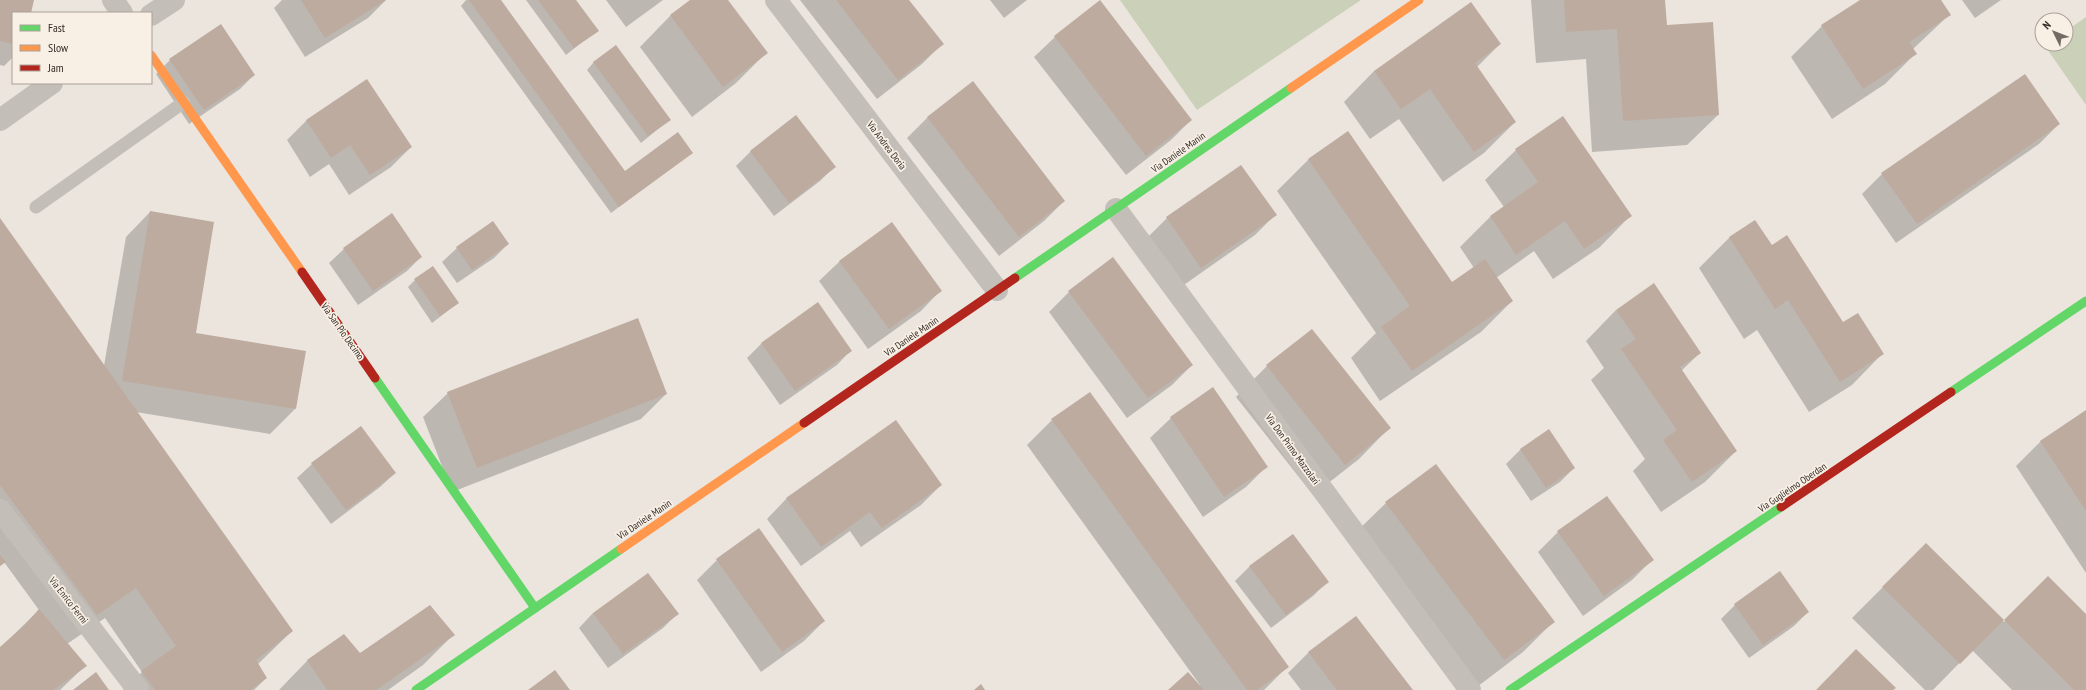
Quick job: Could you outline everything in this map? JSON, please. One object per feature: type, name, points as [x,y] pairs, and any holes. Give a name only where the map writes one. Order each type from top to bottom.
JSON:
[{"type":"street","points":[[113,0],[121,12]]},
{"type":"street","points":[[152,14],[174,0]]},
{"type":"street","name":"Via Andrea Doria","points":[[776,0],[997,290]]},
{"type":"street","name":"Via Daniele Manin","points":[[416,690],[1419,0]]},
{"type":"street","name":"Via San Pio Decimo","points":[[152,56],[535,608]]},
{"type":"street","points":[[0,120],[51,84]]},
{"type":"street","name":"Via Don Primo Mazzolari","points":[[1116,209],[1470,690]]},
{"type":"street","name":"Via Guglielmo Oberdan","points":[[1510,690],[2086,301]]},
{"type":"street","name":"Via Enrico Fermi","points":[[0,510],[138,690]]},
{"type":"lane","points":[[36,207],[184,102]]},
{"type":"green space","points":[[1120,0],[1361,0],[1197,110]]},
{"type":"green space","points":[[2086,17],[2086,105],[2049,52],[2074,52],[2074,25]]},
{"type":"building","points":[[0,0],[34,0],[31,12],[12,12],[12,44],[0,41]]},
{"type":"building","points":[[301,0],[386,0],[325,38]]},
{"type":"building","points":[[469,0],[501,0],[625,171],[678,132],[693,153],[619,207]]},
{"type":"building","points":[[538,0],[576,0],[599,31],[574,48]]},
{"type":"building","points":[[690,0],[728,0],[768,53],[723,87],[670,15]]},
{"type":"building","points":[[836,0],[909,0],[944,44],[898,80]]},
{"type":"building","points":[[1100,0],[1192,120],[1146,156],[1054,36]]},
{"type":"building","points":[[1564,0],[1665,0],[1667,25],[1713,22],[1719,115],[1623,121],[1617,29],[1566,32]]},
{"type":"building","points":[[1860,0],[1941,0],[1951,15],[1909,42],[1917,54],[1863,89],[1821,25]]},
{"type":"building","points":[[1471,2],[1501,44],[1475,63],[1516,122],[1474,152],[1430,89],[1401,109],[1374,71]]},
{"type":"building","points":[[221,24],[255,75],[204,110],[169,59]]},
{"type":"building","points":[[616,45],[671,120],[648,136],[593,62]]},
{"type":"building","points":[[2025,74],[2060,124],[1917,224],[1881,173]]},
{"type":"building","points":[[367,79],[412,147],[370,175],[350,145],[331,158],[306,120]]},
{"type":"building","points":[[973,81],[1065,201],[1019,237],[927,117]]},
{"type":"building","points":[[796,115],[836,167],[789,203],[750,151]]},
{"type":"building","points":[[1563,116],[1632,216],[1584,249],[1565,221],[1516,255],[1490,216],[1538,182],[1515,149]]},
{"type":"building","points":[[1348,131],[1452,282],[1485,259],[1513,301],[1412,371],[1381,327],[1410,306],[1308,159]]},
{"type":"building","points":[[1241,165],[1277,215],[1201,268],[1166,217]]},
{"type":"building","points":[[150,211],[214,222],[196,333],[306,351],[296,409],[122,381]]},
{"type":"building","points":[[392,213],[422,257],[373,291],[343,248]]},
{"type":"building","points":[[0,218],[293,631],[256,660],[267,678],[250,690],[155,690],[141,671],[176,646],[136,588],[97,615],[0,485]]},
{"type":"building","points":[[1755,220],[1772,245],[1787,235],[1843,322],[1858,313],[1884,354],[1840,382],[1788,300],[1775,309],[1729,237]]},
{"type":"building","points":[[493,221],[509,244],[472,270],[456,247]]},
{"type":"building","points":[[892,222],[942,291],[889,329],[839,261]]},
{"type":"building","points":[[1113,257],[1193,365],[1148,398],[1068,291]]},
{"type":"building","points":[[433,266],[459,303],[440,316],[414,279]]},
{"type":"building","points":[[1654,283],[1701,353],[1680,367],[1737,451],[1692,482],[1663,440],[1677,430],[1621,349],[1636,339],[1616,310]]},
{"type":"building","points":[[818,302],[852,351],[795,391],[761,343]]},
{"type":"building","points":[[638,318],[667,394],[477,468],[447,392]]},
{"type":"building","points":[[1312,329],[1391,428],[1345,465],[1266,365]]},
{"type":"building","points":[[1213,387],[1268,467],[1224,497],[1170,417]]},
{"type":"building","points":[[1090,392],[1289,667],[1257,690],[1247,690],[1051,419]]},
{"type":"building","points":[[2086,410],[2086,511],[2040,441]]},
{"type":"building","points":[[896,420],[942,485],[882,528],[870,512],[821,547],[786,498]]},
{"type":"building","points":[[361,426],[396,473],[346,510],[311,463]]},
{"type":"building","points":[[1549,429],[1575,468],[1546,488],[1520,449]]},
{"type":"building","points":[[1436,464],[1555,622],[1504,660],[1385,502]]},
{"type":"building","points":[[1607,496],[1654,560],[1604,596],[1557,531]]},
{"type":"building","points":[[759,528],[825,621],[782,652],[716,559]]},
{"type":"building","points":[[1293,534],[1329,582],[1286,615],[1249,566]]},
{"type":"building","points":[[1926,543],[2004,620],[1960,664],[1882,587]]},
{"type":"building","points":[[0,555],[6,562],[0,566]]},
{"type":"building","points":[[1780,571],[1809,612],[1763,645],[1734,604]]},
{"type":"building","points":[[648,573],[679,614],[623,654],[593,613]]},
{"type":"building","points":[[2048,576],[2086,614],[2086,690],[2074,690],[2004,620]]},
{"type":"building","points":[[430,605],[455,635],[376,690],[327,690],[307,660],[344,634],[360,653]]},
{"type":"building","points":[[39,609],[87,666],[53,690],[0,690],[0,647],[24,626]]},
{"type":"building","points":[[1356,616],[1413,690],[1337,690],[1308,652]]},
{"type":"building","points":[[1856,649],[1896,688],[1893,690],[1816,690]]},
{"type":"building","points":[[555,670],[570,690],[528,690]]},
{"type":"building","points":[[96,672],[109,690],[73,690]]},
{"type":"building","points":[[1188,672],[1204,690],[1168,690]]},
{"type":"building","points":[[981,684],[985,690],[974,690]]},
{"type":"traffic: fast","points":[[1015,278],[1291,88]]},
{"type":"traffic: fast","points":[[1951,392],[2086,301]]},
{"type":"traffic: fast","points":[[375,378],[535,608]]},
{"type":"traffic: fast","points":[[1510,690],[1781,507]]},
{"type":"traffic: fast","points":[[416,690],[621,549]]},
{"type":"traffic: slow","points":[[1291,88],[1419,0]]},
{"type":"traffic: slow","points":[[152,56],[302,272]]},
{"type":"traffic: slow","points":[[621,549],[804,423]]},
{"type":"traffic: jam","points":[[302,272],[375,378]]},
{"type":"traffic: jam","points":[[804,423],[1015,278]]},
{"type":"traffic: jam","points":[[1781,507],[1951,392]]}]
